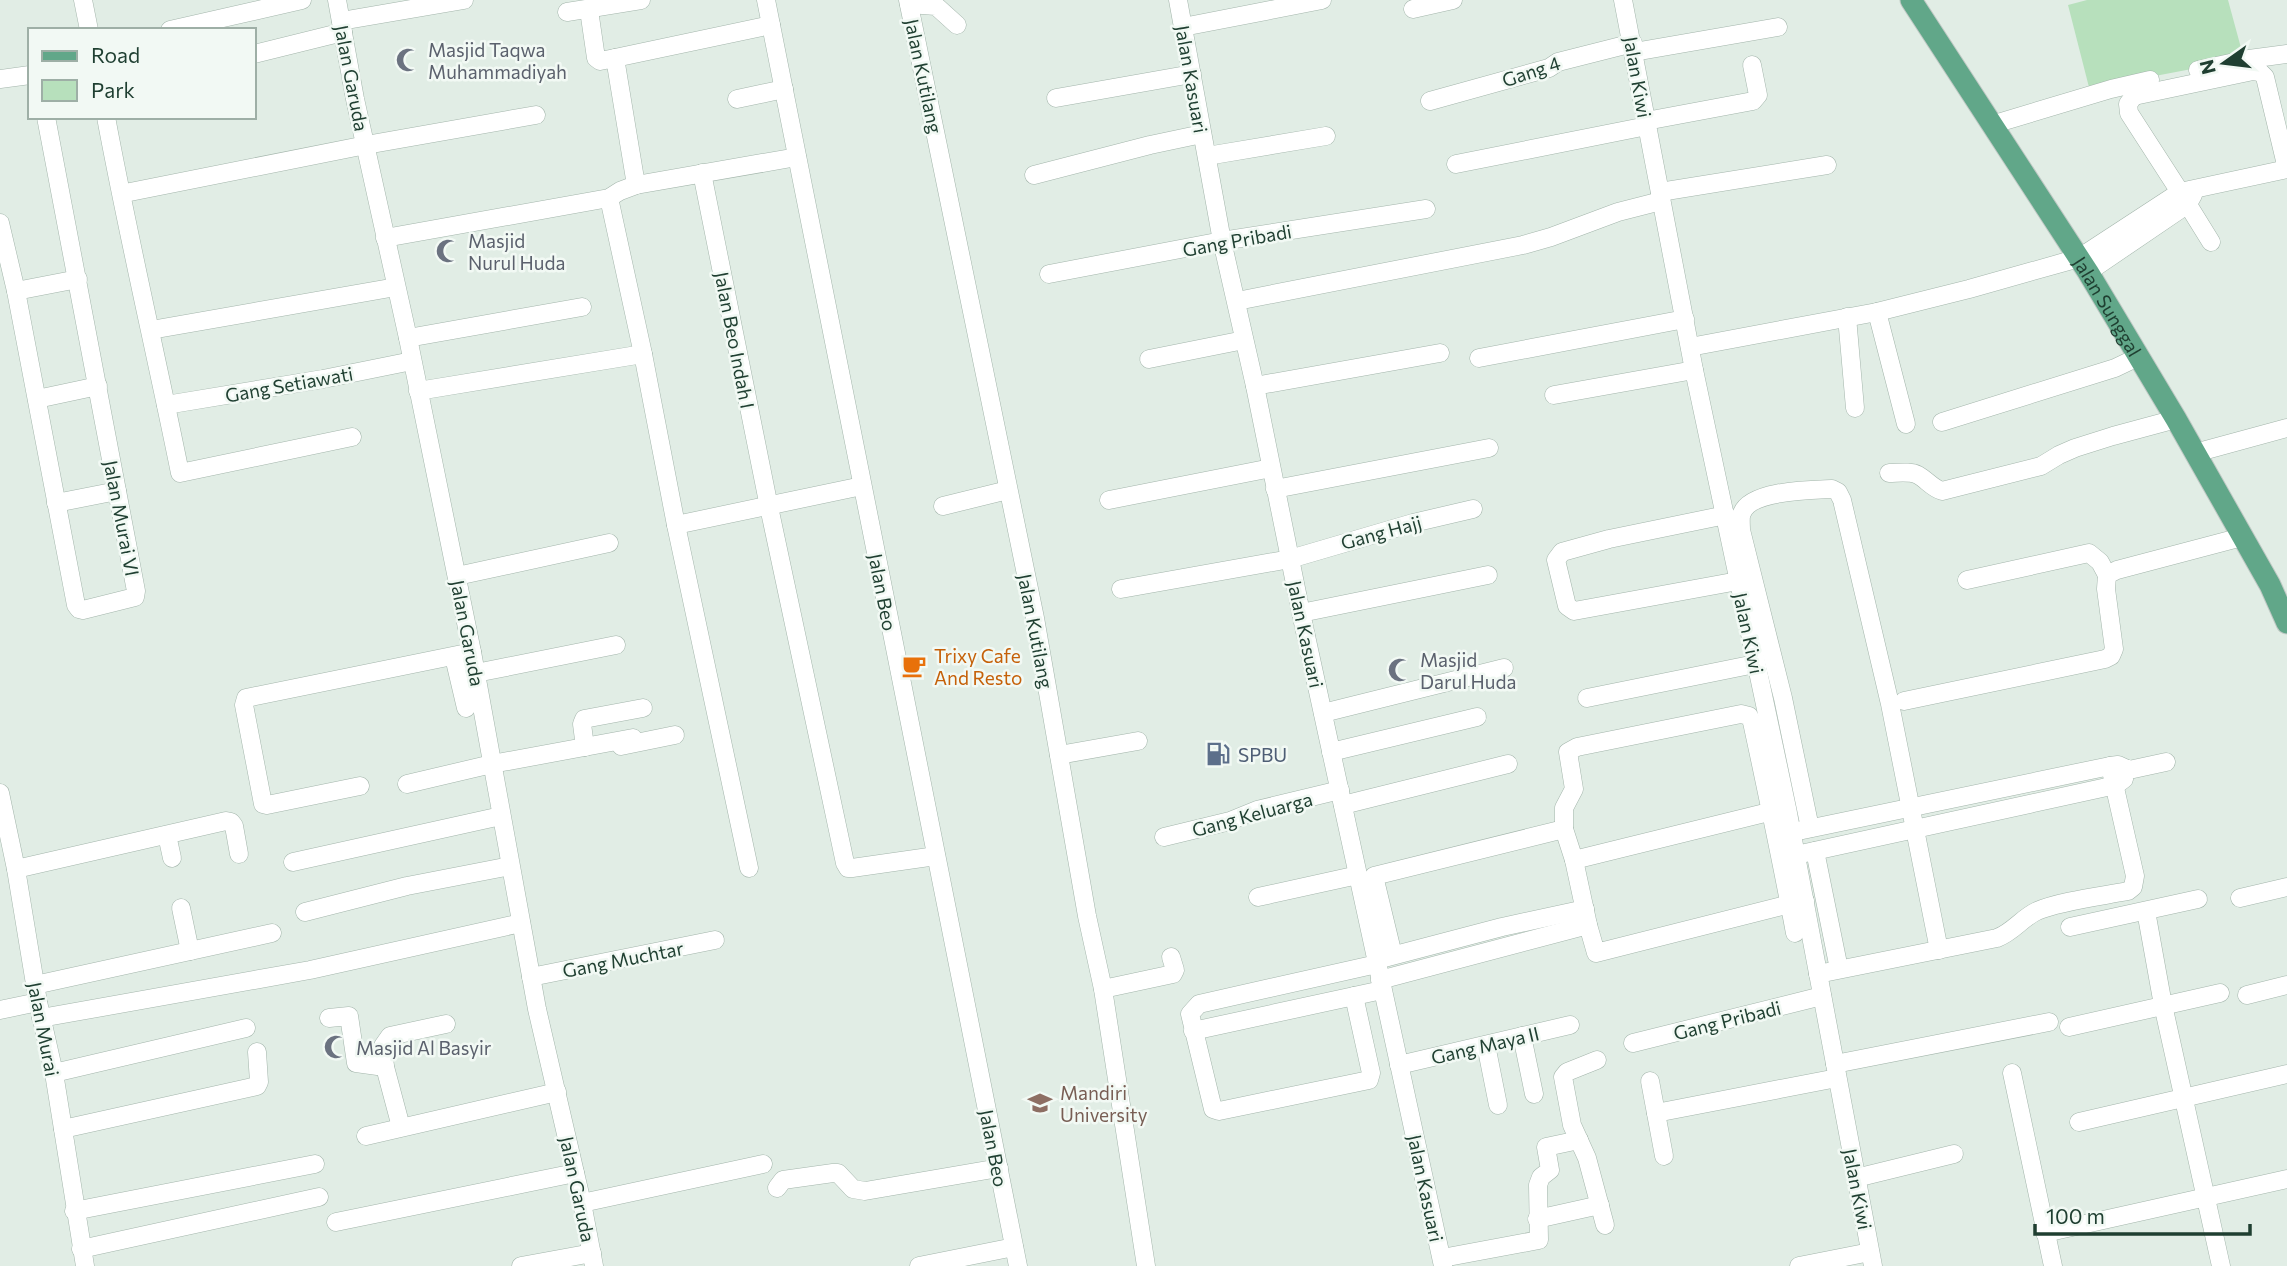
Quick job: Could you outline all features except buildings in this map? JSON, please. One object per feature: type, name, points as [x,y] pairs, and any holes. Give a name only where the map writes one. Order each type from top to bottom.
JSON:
[{"type":"main road","name":"Jalan Sunggal","points":[[1911,0],[2084,265],[2176,419],[2270,585],[2287,623]]},
{"type":"street","points":[[83,0],[89,28]]},
{"type":"street","points":[[179,28],[302,0]]},
{"type":"street","name":"Jalan Garuda","points":[[337,0],[457,576],[531,977],[593,1259]]},
{"type":"street","points":[[256,53],[342,27],[464,0]]},
{"type":"street","points":[[567,12],[641,0]]},
{"type":"street","name":"Jalan Beo","points":[[766,0],[1018,1266]]},
{"type":"street","name":"Jalan Kasuari","points":[[1178,0],[1222,241],[1443,1262]]},
{"type":"street","points":[[1183,27],[1322,0]]},
{"type":"street","points":[[1413,9],[1453,0]]},
{"type":"street","name":"Jalan Kiwi","points":[[1623,0],[1694,370],[1755,664],[1779,809],[1791,833],[1796,855],[1797,903],[1818,974],[1872,1259]]},
{"type":"street","points":[[909,2],[936,6],[957,25]]},
{"type":"street","name":"Jalan Kutilang","points":[[909,2],[1035,618],[1102,989],[1146,1266]]},
{"type":"street","points":[[589,10],[596,58],[600,61],[771,24]]},
{"type":"street","name":"Gang 4","points":[[1430,101],[1549,68],[1558,62],[1633,47],[1778,26]]},
{"type":"street","points":[[1991,125],[2111,89],[2249,59],[2287,54]]},
{"type":"street","points":[[615,58],[636,185]]},
{"type":"street","points":[[1455,164],[1753,101],[1758,95],[1752,65]]},
{"type":"street","points":[[1690,347],[1877,312],[2084,265],[2188,195],[2287,170],[2265,76],[2260,72],[2253,71],[2134,96],[2128,104],[2129,113],[2188,195],[2211,242]]},
{"type":"street","points":[[1056,98],[1192,74]]},
{"type":"street","points":[[0,79],[28,75]]},
{"type":"street","points":[[737,99],[784,89]]},
{"type":"street","points":[[125,193],[366,145],[536,115]]},
{"type":"street","name":"Jalan Murai VI","points":[[0,228],[16,291],[76,605],[83,610],[134,597],[137,594],[46,119]]},
{"type":"street","points":[[106,119],[180,473],[352,437]]},
{"type":"street","points":[[1034,175],[1202,134]]},
{"type":"street","points":[[1207,156],[1326,136]]},
{"type":"street","points":[[385,238],[609,198],[636,185],[797,157]]},
{"type":"street","points":[[1237,301],[1523,245],[1552,237],[1661,196],[1827,166]]},
{"type":"street","name":"Jalan Beo Indah I","points":[[702,173],[769,507],[846,866],[852,868],[936,856]]},
{"type":"street","points":[[609,198],[749,868]]},
{"type":"street","name":"Gang Pribadi","points":[[1049,274],[1222,241],[1426,209]]},
{"type":"street","points":[[16,291],[78,279]]},
{"type":"street","points":[[152,330],[396,287]]},
{"type":"street","points":[[408,338],[582,307]]},
{"type":"street","points":[[1877,312],[1906,425]]},
{"type":"street","points":[[1847,317],[1855,408]]},
{"type":"street","points":[[1479,358],[1685,319]]},
{"type":"street","points":[[1149,359],[1244,340]]},
{"type":"street","points":[[1255,386],[1440,353]]},
{"type":"street","points":[[418,391],[643,354]]},
{"type":"street","points":[[1942,422],[2115,368],[2138,357]]},
{"type":"street","name":"Gang Setiawati","points":[[166,405],[412,361]]},
{"type":"street","points":[[1554,395],[1694,370]]},
{"type":"street","points":[[37,399],[98,386]]},
{"type":"street","points":[[1889,472],[1919,475],[1942,491],[2041,466],[2075,448],[2176,419]]},
{"type":"street","points":[[2194,453],[2287,428]]},
{"type":"street","points":[[1275,489],[1489,448]]},
{"type":"street","points":[[1109,500],[1270,468]]},
{"type":"street","points":[[676,525],[862,486]]},
{"type":"street","points":[[1810,828],[1783,698],[1741,530],[1742,513],[1751,501],[1777,494],[1832,489],[1838,492],[1842,500],[1912,807],[1939,950]]},
{"type":"street","points":[[943,506],[1008,490]]},
{"type":"street","points":[[55,503],[117,491]]},
{"type":"street","name":"Gang Hajj","points":[[1121,589],[1290,559],[1400,526],[1473,509]]},
{"type":"street","points":[[1726,515],[1609,539],[1562,552],[1556,559],[1567,606],[1574,611],[1738,581]]},
{"type":"street","points":[[2107,575],[2117,570],[2242,537]]},
{"type":"street","points":[[457,576],[609,543]]},
{"type":"street","points":[[1904,701],[2111,656],[2114,649],[2106,589],[2107,575],[2100,562],[2089,553],[1967,580]]},
{"type":"street","points":[[1301,613],[1488,575]]},
{"type":"street","points":[[476,673],[616,645]]},
{"type":"street","points":[[360,786],[263,804],[244,709],[246,698],[472,652]]},
{"type":"street","points":[[454,657],[466,708]]},
{"type":"street","points":[[1587,698],[1755,664]]},
{"type":"street","points":[[1323,713],[1504,668]]},
{"type":"street","points":[[584,747],[584,719],[643,708]]},
{"type":"street","points":[[1795,933],[1797,903],[1779,809],[1749,716],[1741,714],[1577,747],[1568,752],[1574,789],[1564,808],[1564,829],[1597,953],[1797,903]]},
{"type":"street","points":[[1331,752],[1477,717]]},
{"type":"street","points":[[407,784],[675,735]]},
{"type":"street","points":[[493,768],[633,738]]},
{"type":"street","points":[[1059,755],[1138,741]]},
{"type":"street","points":[[1791,833],[2110,766],[2118,765],[2129,770],[2166,762]]},
{"type":"street","name":"Gang Keluarga","points":[[1164,837],[1230,821],[1257,810],[1342,797],[1508,764]]},
{"type":"street","points":[[1818,974],[2004,935],[2040,910],[2128,891],[2133,887],[2136,876],[2110,766]]},
{"type":"street","points":[[1796,855],[2116,785],[2127,777],[2129,770]]},
{"type":"street","name":"Jalan Murai","points":[[0,793],[38,1002],[54,1073],[83,1257]]},
{"type":"street","points":[[1574,860],[1779,809]]},
{"type":"street","points":[[293,862],[501,816]]},
{"type":"street","points":[[16,870],[229,821],[233,826],[239,854]]},
{"type":"street","points":[[1381,970],[1374,876],[1564,829]]},
{"type":"street","points":[[167,835],[172,858]]},
{"type":"street","points":[[1815,850],[1839,969]]},
{"type":"street","points":[[305,912],[407,886],[510,866]]},
{"type":"street","points":[[1258,897],[1358,874]]},
{"type":"street","points":[[2240,898],[2287,887]]},
{"type":"street","points":[[2070,926],[2198,899]]},
{"type":"street","points":[[181,908],[190,951]]},
{"type":"street","points":[[2146,911],[2163,1005],[2221,1266]]},
{"type":"street","points":[[1354,996],[1370,1078],[1216,1111],[1211,1105],[1190,1014],[1199,1004],[1381,970],[1586,917]]},
{"type":"street","points":[[1193,1031],[1354,996],[1381,970],[1502,927],[1586,917]]},
{"type":"street","points":[[0,1010],[38,1002],[310,970],[521,923]]},
{"type":"street","points":[[38,1002],[190,951],[272,933]]},
{"type":"street","name":"Gang Muchtar","points":[[531,977],[715,940]]},
{"type":"street","points":[[1102,989],[1173,974],[1175,970],[1171,957]]},
{"type":"street","points":[[2247,995],[2287,985]]},
{"type":"street","points":[[2069,1027],[2220,993]]},
{"type":"street","name":"Gang Pribadi","points":[[1633,1043],[1822,996]]},
{"type":"street","points":[[329,1018],[349,1016],[356,1063],[385,1068]]},
{"type":"street","points":[[1656,1113],[2049,1022]]},
{"type":"street","points":[[401,1127],[385,1068],[383,1046],[390,1036],[446,1024]]},
{"type":"street","name":"Gang Maya II","points":[[1399,1065],[1570,1025]]},
{"type":"street","points":[[54,1073],[246,1028]]},
{"type":"street","points":[[1522,1036],[1534,1094]]},
{"type":"street","points":[[1486,1045],[1498,1105]]},
{"type":"street","points":[[63,1129],[254,1088],[259,1082],[257,1052]]},
{"type":"street","points":[[1597,1060],[1566,1072],[1563,1077],[1572,1125],[1587,1158],[1605,1225]]},
{"type":"street","points":[[2012,1073],[2053,1266]]},
{"type":"street","points":[[2079,1122],[2287,1074]]},
{"type":"street","points":[[1650,1081],[1664,1156]]},
{"type":"street","points":[[366,1136],[556,1092]]},
{"type":"street","points":[[1443,1262],[1539,1240],[1538,1185],[1541,1177],[1550,1170],[1546,1147],[1579,1140]]},
{"type":"street","points":[[1856,1178],[1954,1154]]},
{"type":"street","points":[[74,1211],[315,1164]]},
{"type":"street","points":[[582,1203],[763,1164]]},
{"type":"street","points":[[777,1188],[783,1180],[838,1173],[853,1189],[865,1191],[999,1167]]},
{"type":"street","points":[[336,1222],[575,1173]]},
{"type":"street","points":[[2045,1233],[2287,1178]]},
{"type":"street","points":[[83,1257],[319,1198]]},
{"type":"street","points":[[1537,1219],[1600,1205]]},
{"type":"street","points":[[919,1266],[1014,1247]]},
{"type":"street","points":[[521,1266],[593,1259]]},
{"type":"street","points":[[1799,1266],[1872,1259]]},
{"type":"green space","points":[[2087,0],[2228,0],[2244,59],[2113,84],[2092,99],[2068,5]]},
{"type":"place","name":"Masjid Taqwa Muhammadiyah","points":[[408,60]]},
{"type":"place","name":"Masjid Nurul Huda","points":[[448,251]]},
{"type":"place","name":"Trixy Cafe And Resto","points":[[914,666]]},
{"type":"place","name":"Masjid Darul Huda","points":[[1400,670]]},
{"type":"place","name":"SPBU","points":[[1218,754]]},
{"type":"place","name":"Masjid Al Basyir","points":[[336,1047]]},
{"type":"place","name":"Mandiri University","points":[[1040,1103]]}]
